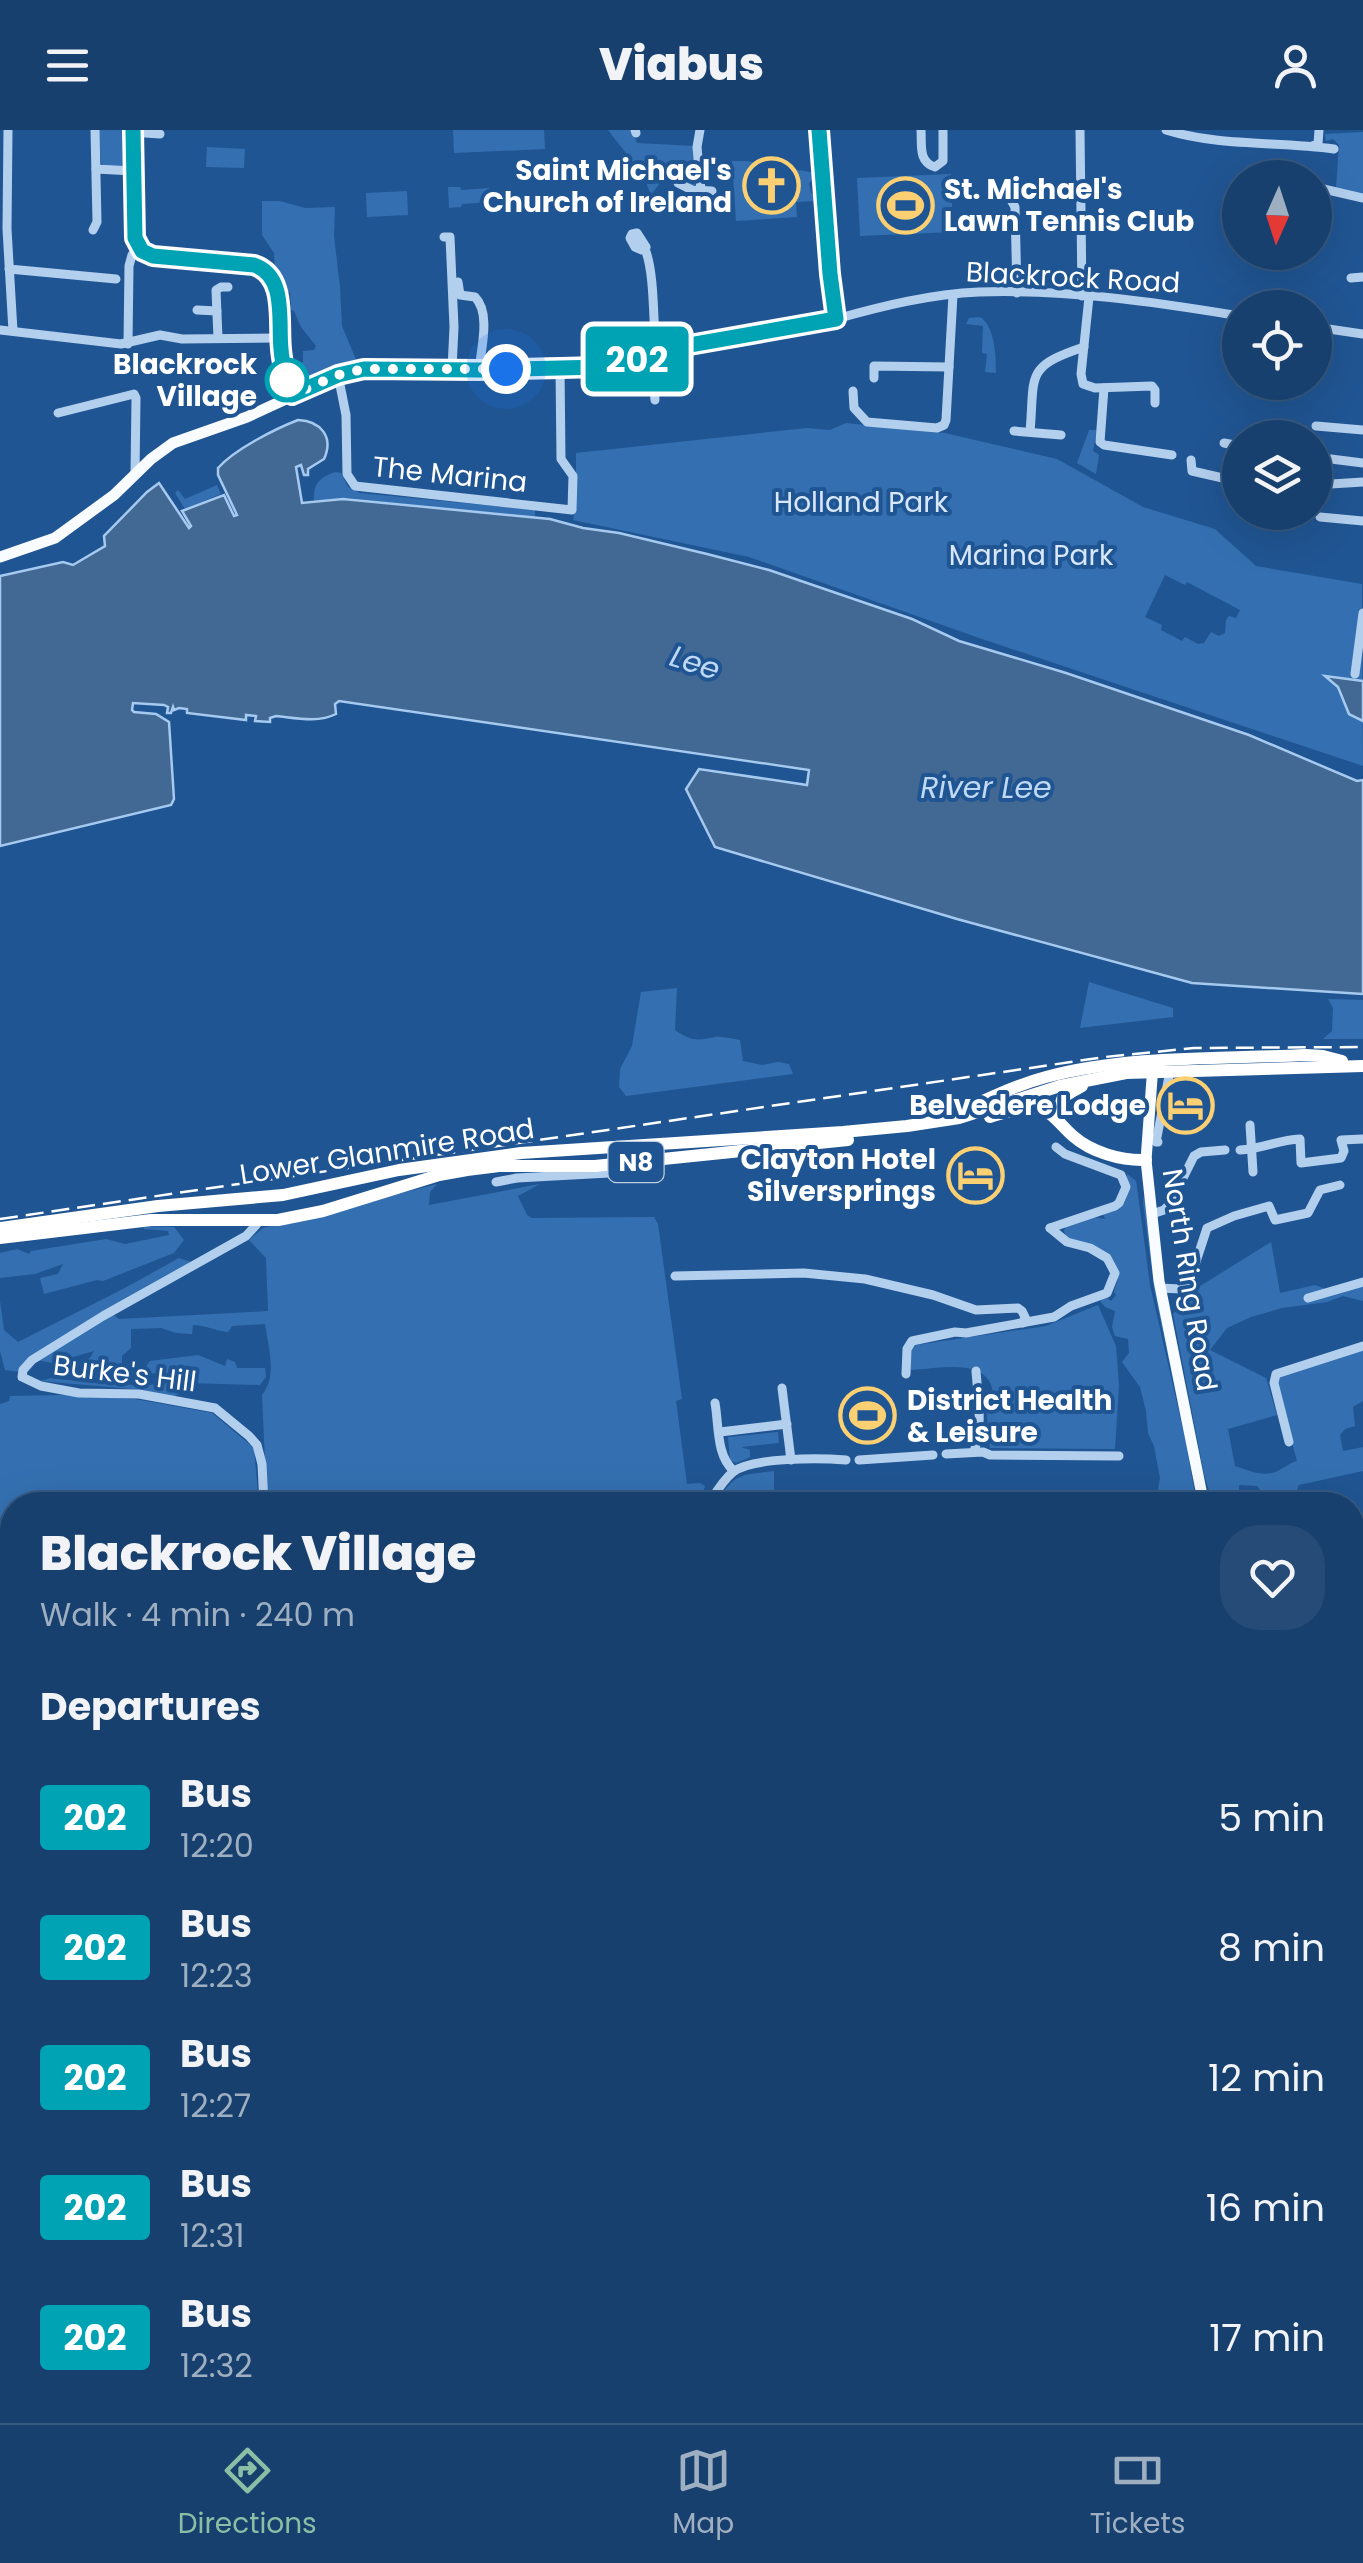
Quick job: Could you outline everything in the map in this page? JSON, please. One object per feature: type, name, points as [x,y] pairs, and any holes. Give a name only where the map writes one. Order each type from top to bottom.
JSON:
[{"type":"highway","points":[[937,1121],[1000,1092],[1049,1076],[1106,1066],[1323,1056],[1348,1066]]},
{"type":"highway","name":"Lower Glanmire Road","points":[[0,1228],[158,1206],[283,1195],[399,1170],[521,1153],[864,1131],[937,1121],[1092,1078],[1363,1066]]},
{"type":"highway","name":"Lower Glanmire Road","points":[[0,1238],[151,1220],[278,1220],[467,1170],[498,1166],[543,1172],[960,1124],[1060,1090],[1136,1074]]},
{"type":"highway","points":[[1060,1121],[1062,1097],[1086,1084]]},
{"type":"highway","name":"N8","points":[[960,1124],[1026,1108],[1045,1110],[1089,1146],[1126,1159],[1146,1160]]},
{"type":"main road","points":[[820,130],[836,319]]},
{"type":"main road","name":"Blackrock Road","points":[[0,557],[55,538],[114,495],[151,459],[178,440],[247,417],[338,375],[364,369],[601,367],[684,346],[836,319]]},
{"type":"main road","name":"North Ring Road","points":[[1153,1062],[1153,1140],[1146,1160],[1160,1288],[1201,1492]]},
{"type":"street","points":[[8,130],[4,199],[13,331]]},
{"type":"street","points":[[93,230],[97,222],[95,130]]},
{"type":"street","points":[[133,130],[135,238],[140,248],[147,254],[163,257],[264,269],[277,294],[282,357],[292,395]]},
{"type":"street","points":[[681,177],[678,183],[692,190],[707,190],[697,147],[700,130]]},
{"type":"street","points":[[921,130],[922,159],[935,167],[943,161],[944,130]]},
{"type":"street","points":[[1080,130],[1085,297],[1083,384],[1090,388],[1152,386],[1154,402]]},
{"type":"street","points":[[1166,130],[1241,143],[1334,149]]},
{"type":"street","points":[[1240,130],[1241,143]]},
{"type":"street","points":[[1312,146],[1318,144],[1319,130]]},
{"type":"street","points":[[96,170],[133,171]]},
{"type":"street","points":[[1332,191],[1363,198]]},
{"type":"street","points":[[1011,200],[1016,207],[1017,293]]},
{"type":"street","points":[[444,237],[450,237],[452,369]]},
{"type":"street","points":[[128,344],[130,260],[140,248]]},
{"type":"street","points":[[456,249],[459,293],[475,298],[482,307],[479,370]]},
{"type":"street","points":[[644,249],[648,253],[655,400]]},
{"type":"street","points":[[6,265],[116,278]]},
{"type":"street","points":[[1351,278],[1363,277]]},
{"type":"street","points":[[218,338],[216,290],[228,287]]},
{"type":"street","name":"Blackrock Road","points":[[836,319],[953,294],[1017,293],[1222,313]]},
{"type":"street","points":[[853,391],[854,408],[867,422],[941,427],[946,420],[953,294]]},
{"type":"street","points":[[197,310],[217,311]]},
{"type":"street","points":[[0,330],[128,344],[160,335],[182,339],[280,338]]},
{"type":"street","points":[[1332,330],[1363,334]]},
{"type":"street","points":[[1030,432],[1034,380],[1039,368],[1084,347]]},
{"type":"street","points":[[874,378],[874,366],[950,368]]},
{"type":"street","name":"The Marina","points":[[338,375],[346,415],[346,458],[351,483],[572,510],[572,476],[561,459],[560,367]]},
{"type":"street","points":[[1104,388],[1100,442],[1172,455]]},
{"type":"street","points":[[58,412],[134,394],[136,475]]},
{"type":"street","points":[[1332,427],[1363,430]]},
{"type":"street","points":[[1014,431],[1062,435]]},
{"type":"street","points":[[1332,459],[1363,463]]},
{"type":"street","points":[[1191,460],[1192,471],[1222,477]]},
{"type":"street","points":[[1332,484],[1363,482]]},
{"type":"street","points":[[1332,518],[1363,520]]},
{"type":"street","points":[[1355,674],[1363,614]]},
{"type":"street","points":[[1153,1140],[1156,1142],[1170,1072]]},
{"type":"street","points":[[1250,1124],[1246,1149],[1253,1172]]},
{"type":"street","points":[[1246,1149],[1276,1140],[1300,1140],[1298,1163],[1341,1158],[1341,1140],[1363,1139]]},
{"type":"street","points":[[906,1374],[906,1349],[912,1342],[1054,1316],[1107,1293],[1115,1274],[1107,1258],[1067,1242],[1050,1228],[1115,1206],[1125,1192],[1125,1179],[1056,1147]]},
{"type":"street","points":[[1152,1214],[1170,1204],[1194,1156],[1225,1150]]},
{"type":"street","points":[[496,1182],[543,1172],[609,1173]]},
{"type":"street","points":[[1160,1288],[1181,1289],[1190,1280],[1207,1228],[1270,1206],[1276,1220],[1308,1213],[1320,1190],[1340,1185]]},
{"type":"street","name":"Burke's Hill","points":[[257,1221],[246,1236],[47,1350],[27,1365],[22,1377],[41,1386],[79,1393],[139,1394],[215,1408],[256,1445],[263,1492]]},
{"type":"street","points":[[675,1276],[804,1274],[865,1279],[933,1294],[976,1310],[1018,1308],[1022,1310],[1023,1323]]},
{"type":"street","points":[[1308,1298],[1363,1282]]},
{"type":"street","points":[[1289,1442],[1274,1383],[1276,1374],[1363,1346]]},
{"type":"street","points":[[974,1452],[979,1437],[976,1371]]},
{"type":"street","points":[[782,1388],[791,1460]]},
{"type":"street","points":[[977,1389],[992,1388]]},
{"type":"street","points":[[715,1403],[724,1460],[734,1471]]},
{"type":"street","points":[[720,1432],[787,1424]]},
{"type":"street","points":[[1102,1441],[1102,1456]]},
{"type":"street","points":[[946,1454],[1119,1456]]},
{"type":"street","points":[[859,1460],[933,1455]]},
{"type":"street","points":[[718,1492],[734,1471],[751,1464],[846,1460]]},
{"type":"green space","points":[[98,130],[125,130],[123,166],[101,163]]},
{"type":"green space","points":[[453,130],[544,130],[545,149],[454,153]]},
{"type":"green space","points":[[608,130],[632,130],[637,143],[694,146],[696,184],[685,182],[686,177],[678,173],[665,176],[651,195],[643,175]]},
{"type":"green space","points":[[1363,132],[1363,195],[1336,188],[1339,145],[1333,139],[1326,141],[1325,134]]},
{"type":"green space","points":[[207,147],[245,149],[244,168],[206,167]]},
{"type":"green space","points":[[732,161],[816,173],[809,184],[818,201],[796,202],[797,217],[736,221]]},
{"type":"green space","name":"St. Michael's Lawn Tennis Club","points":[[951,174],[953,232],[860,236],[857,178]]},
{"type":"green space","points":[[448,187],[489,188],[490,202],[449,208]]},
{"type":"green space","points":[[407,191],[408,215],[367,217],[366,193]]},
{"type":"green space","points":[[262,201],[305,208],[335,207],[342,326],[357,362],[298,383],[292,364],[303,362],[303,351],[314,350],[316,346],[294,311],[286,306],[291,305],[290,292],[284,292],[274,253],[262,235]]},
{"type":"green space","points":[[980,317],[992,334],[996,373],[985,372],[983,326],[966,324],[969,318]]},
{"type":"green space","name":"Marina Park","points":[[846,423],[945,433],[1057,459],[1143,507],[1215,529],[1256,566],[1362,584],[1363,766],[749,557],[573,520],[576,453],[807,428],[830,430]],"holes":[[[1165,575],[1185,585],[1187,582],[1240,610],[1236,618],[1229,616],[1226,620],[1225,633],[1219,636],[1211,632],[1204,643],[1185,637],[1182,641],[1145,617]]]},
{"type":"green space","points":[[1089,430],[1097,430],[1093,451],[1099,455],[1096,474],[1077,463]]},
{"type":"green space","points":[[335,472],[341,473],[348,487],[360,493],[535,510],[535,518],[348,498],[314,501],[318,482]]},
{"type":"green space","points":[[217,485],[221,494],[185,509],[175,493],[178,490],[185,499]]},
{"type":"green space","points":[[1089,982],[1173,1008],[1173,1017],[1080,1028]]},
{"type":"green space","points":[[677,988],[675,1030],[694,1039],[740,1040],[743,1061],[789,1064],[793,1074],[626,1096],[619,1087],[620,1069],[632,1046],[641,992]]},
{"type":"green space","points":[[1328,999],[1363,1000],[1363,1039],[1323,1039],[1332,1031],[1333,1008]]},
{"type":"green space","points":[[1127,1174],[1136,1181],[1150,1285],[1186,1443],[1155,1294],[1144,1196],[1159,1303],[1198,1492],[1186,1444],[1195,1492],[1158,1489],[1160,1478],[1140,1387],[1122,1362],[1129,1353],[1128,1339],[1115,1336],[1115,1311],[1100,1301],[1104,1296],[1111,1301],[1116,1295],[1116,1268],[1099,1251],[1067,1240],[1064,1231],[1066,1225],[1093,1217],[1105,1219],[1103,1214],[1119,1207],[1127,1188]]},
{"type":"green space","points":[[437,1184],[430,1192],[429,1205],[540,1184],[518,1196],[532,1218],[654,1217],[682,1399],[676,1401],[687,1484],[700,1483],[705,1486],[703,1492],[266,1492],[262,1395],[271,1370],[265,1324],[232,1326],[228,1332],[193,1325],[192,1334],[161,1328],[131,1329],[131,1348],[122,1356],[122,1367],[133,1372],[145,1368],[150,1361],[198,1355],[225,1366],[227,1359],[235,1362],[237,1368],[265,1368],[266,1377],[260,1385],[188,1383],[173,1397],[143,1390],[40,1381],[51,1378],[104,1384],[110,1379],[113,1384],[144,1385],[174,1381],[192,1371],[130,1375],[118,1369],[95,1375],[81,1363],[94,1351],[52,1363],[37,1360],[112,1314],[119,1319],[268,1311],[266,1258],[249,1240],[263,1228]]},
{"type":"green space","points":[[143,1226],[174,1227],[184,1240],[174,1253],[103,1281],[44,1294],[40,1278],[58,1274],[63,1264],[35,1274],[0,1278],[0,1253],[17,1249],[29,1254],[106,1239],[125,1244],[169,1235],[168,1231]]},
{"type":"green space","points":[[1271,1242],[1280,1293],[1315,1285],[1328,1290],[1363,1282],[1363,1301],[1343,1296],[1251,1317],[1227,1328],[1210,1350],[1266,1378],[1277,1415],[1228,1429],[1235,1466],[1267,1474],[1297,1461],[1276,1384],[1279,1376],[1363,1350],[1363,1401],[1353,1407],[1355,1426],[1340,1435],[1343,1451],[1363,1447],[1363,1471],[1299,1485],[1296,1492],[1262,1492],[1257,1486],[1239,1485],[1239,1492],[1209,1492],[1173,1314],[1192,1291]]},
{"type":"green space","points":[[179,1258],[191,1262],[20,1372],[5,1370],[0,1351],[0,1301],[4,1330],[18,1342]]},
{"type":"green space","points":[[1098,1305],[1116,1346],[1119,1385],[1115,1449],[990,1448],[985,1395],[993,1393],[982,1374],[960,1367],[911,1370],[910,1350],[916,1345],[1046,1326]]},
{"type":"green space","points":[[10,1396],[135,1399],[212,1413],[254,1448],[258,1492],[0,1492],[0,1404],[9,1401]]},
{"type":"green space","points":[[778,1432],[779,1443],[741,1447],[750,1450],[750,1457],[736,1463],[730,1460],[728,1437]]},
{"type":"green space","points":[[774,1471],[774,1492],[723,1492],[738,1478]]},
{"type":"water","name":"River Lee","points":[[298,420],[319,427],[327,444],[324,459],[308,469],[308,475],[304,475],[301,465],[296,467],[302,503],[343,499],[550,519],[769,570],[912,619],[959,641],[1249,735],[1357,781],[1363,780],[1363,994],[1192,983],[715,847],[686,789],[699,769],[807,785],[809,770],[339,701],[335,704],[336,714],[329,717],[276,716],[270,722],[255,721],[256,716],[246,715],[246,720],[187,713],[187,709],[173,707],[167,713],[168,707],[164,705],[133,703],[134,712],[156,714],[169,722],[174,799],[171,805],[0,846],[0,576],[63,562],[73,565],[105,546],[104,536],[159,483],[189,528],[182,511],[224,495],[234,516],[237,515],[218,468],[245,447]]},
{"type":"water","points":[[1325,676],[1363,681],[1363,721],[1349,714],[1338,687]]},
{"type":"railway","points":[[0,1219],[1105,1057],[1194,1048],[1363,1047]]},
{"type":"bus line","name":"202","points":[[133,130],[138,246],[153,256],[254,265],[266,270],[277,294],[282,357],[292,395],[338,375],[364,369],[601,367],[684,346],[836,319],[819,130]]},
{"type":"place","name":"Saint Michael's Church of Ireland","points":[[771,186]]},
{"type":"place","name":"St. Michael's Lawn Tennis Club","points":[[905,205]]},
{"type":"place","name":"Blackrock Village","points":[[287,380]]},
{"type":"place","name":"Belvedere Lodge","points":[[1185,1105]]},
{"type":"place","name":"Clayton Hotel Silversprings","points":[[975,1175]]},
{"type":"place","name":"District Health & Leisure","points":[[868,1416]]},
{"type":"route","points":[[287,380],[292,395],[338,375],[364,369],[506,369]]},
{"type":"park label","name":"Holland Park","points":[[861,502]]},
{"type":"water label","name":"Lee","points":[[695,663]]}]
